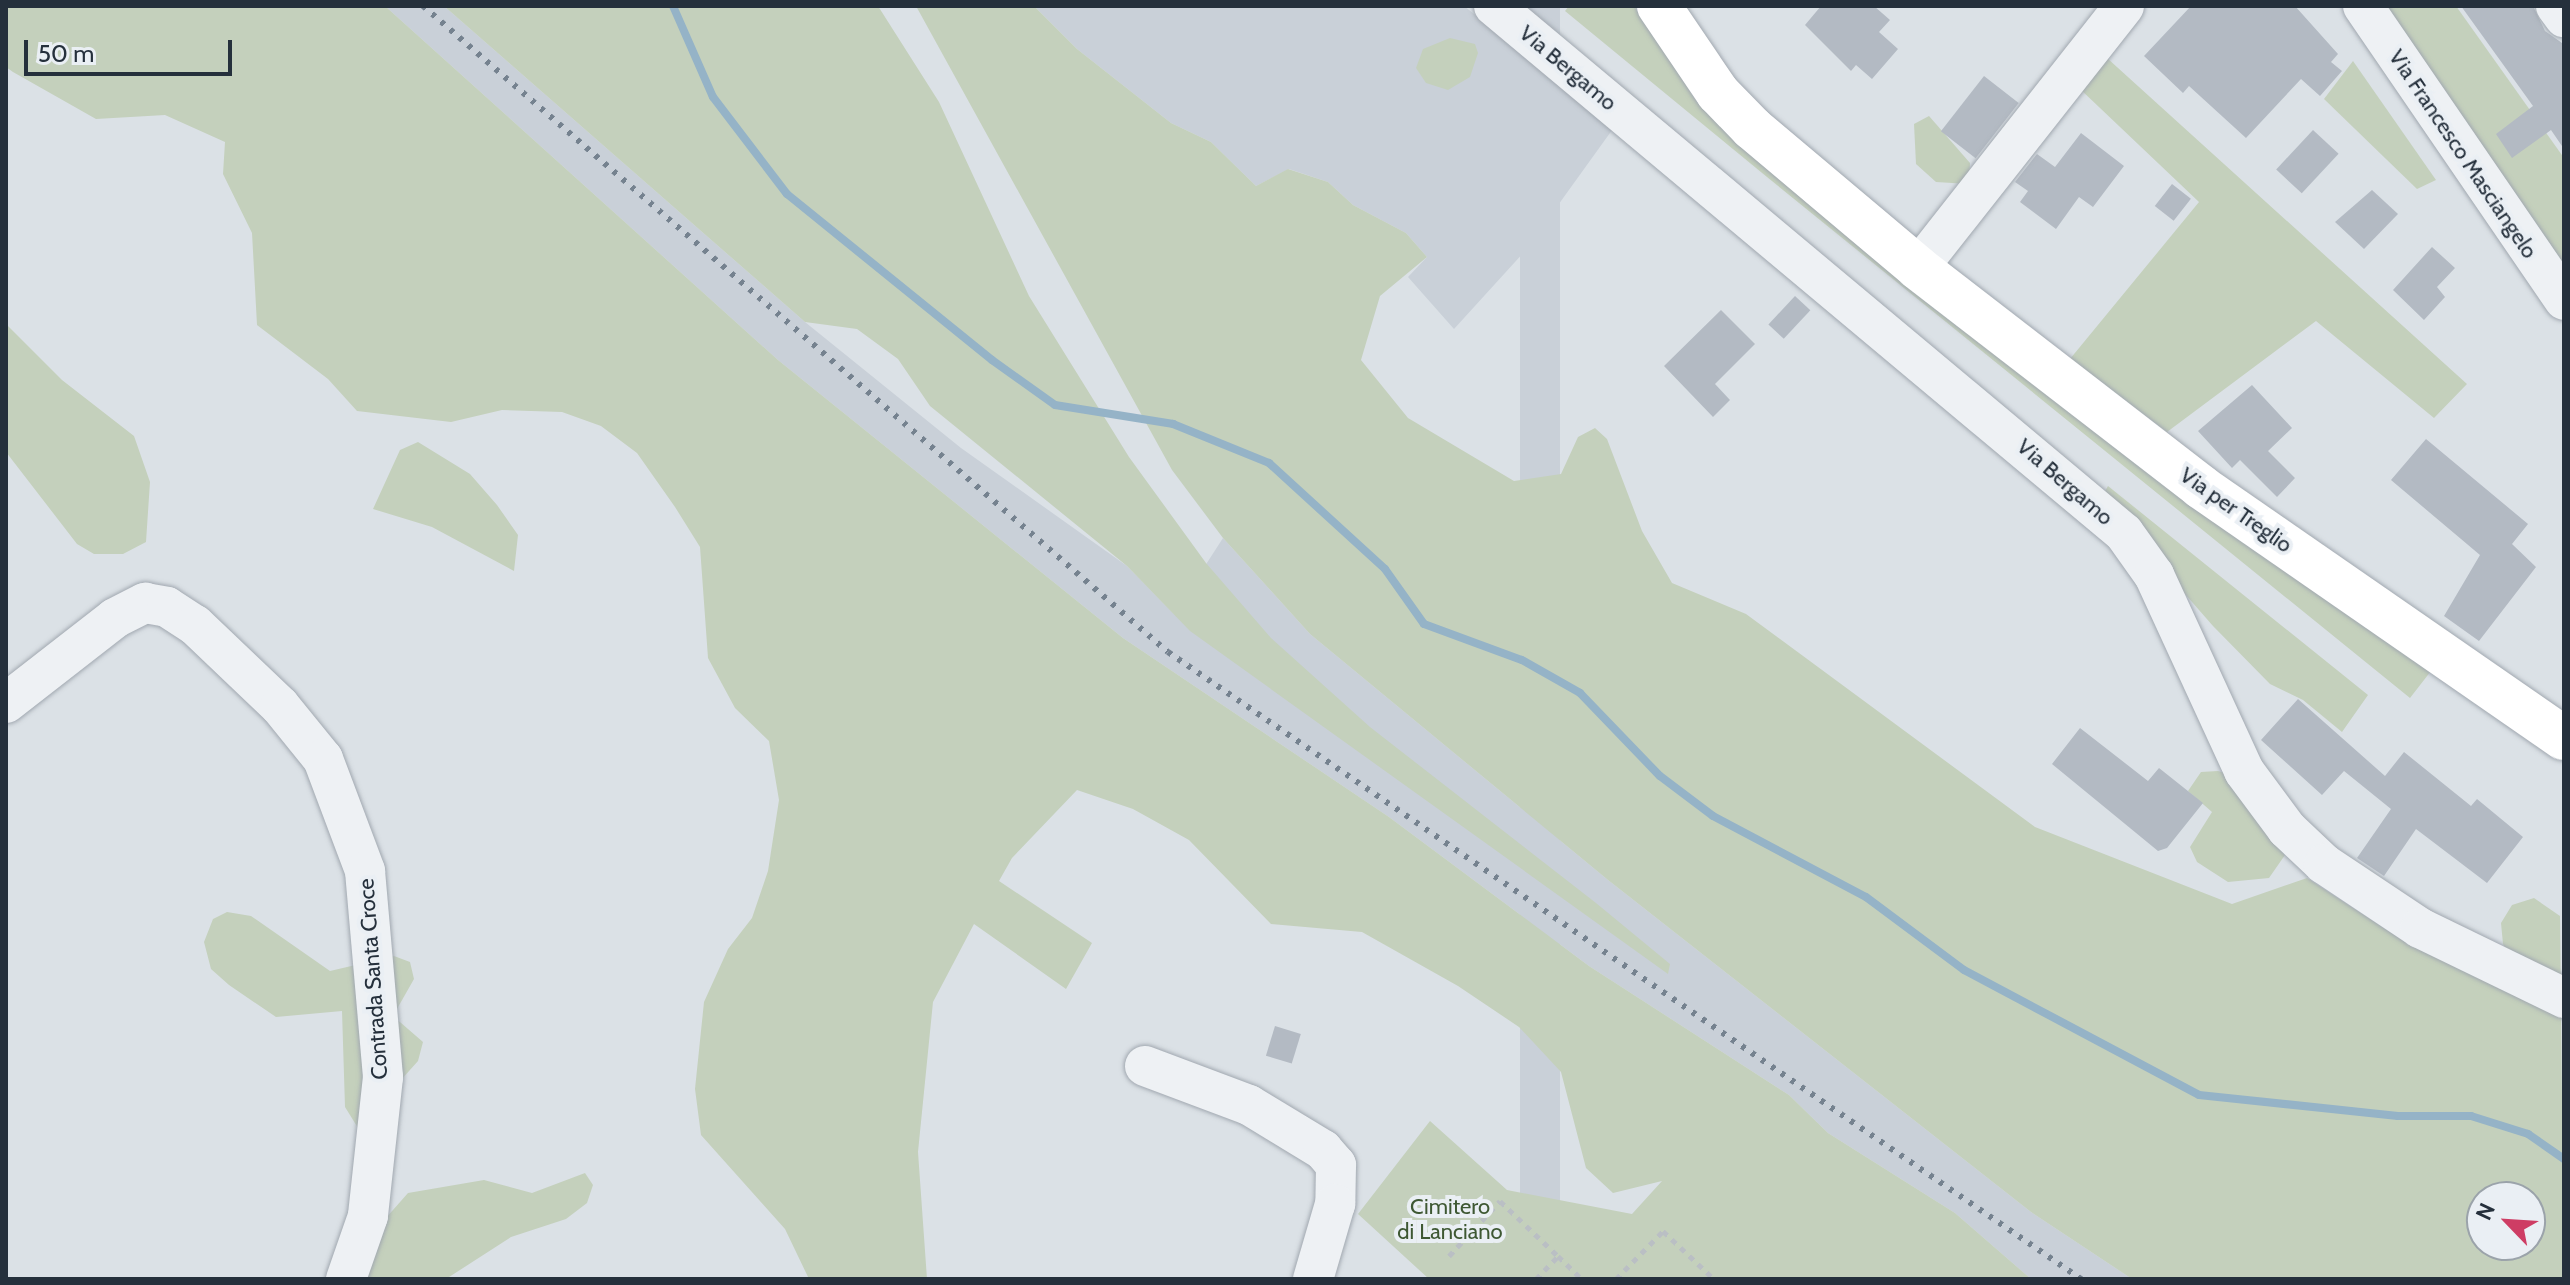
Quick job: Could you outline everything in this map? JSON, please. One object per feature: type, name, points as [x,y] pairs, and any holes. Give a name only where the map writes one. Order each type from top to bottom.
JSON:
[{"type":"main road","name":"Via per Treglio","points":[[1659,6],[1718,93],[1752,128],[1918,268],[2201,487],[2564,738]]},
{"type":"street","name":"Via Francesco Masciangelo","points":[[2363,6],[2564,300]]},
{"type":"street","points":[[2556,6],[2564,17]]},
{"type":"street","points":[[1918,268],[2113,11]]},
{"type":"street","name":"Via Bergamo","points":[[1518,13],[2124,533],[2154,575],[2244,771],[2287,829],[2324,864],[2420,928],[2564,998]]},
{"type":"street","name":"Contrada Santa Croce","points":[[6,703],[115,618],[145,603],[167,607],[195,625],[280,706],[323,759],[365,871],[383,1077],[368,1216],[346,1279]]},
{"type":"street","points":[[1145,1066],[1249,1105],[1323,1150],[1336,1165],[1335,1204],[1313,1279]]},
{"type":"path","points":[[1449,1256],[1500,1201],[1582,1279]]},
{"type":"path","points":[[1616,1279],[1663,1231],[1714,1279]]},
{"type":"path","points":[[1536,1279],[1558,1256]]},
{"type":"shaded area","points":[[385,6],[444,6],[805,322],[961,448],[1127,566],[1174,614],[1223,538],[1310,634],[1608,880],[2031,1212],[2132,1279],[2031,1279],[1955,1213],[1828,1133],[1789,1095],[1589,966],[1389,817],[1123,638],[778,360]]},
{"type":"shaded area","points":[[1034,6],[1464,6],[1615,126],[1525,251],[1454,329],[1408,277],[1427,257],[1406,233],[1353,205],[1328,182],[1289,169],[1256,186],[1211,142],[1171,123],[1077,49]]},
{"type":"shaded area","points":[[1520,6],[1560,6],[1560,1279],[1520,1279]]},
{"type":"green space","name":"Cimitero di Lanciano","points":[[6,6],[385,6],[778,360],[1123,638],[1389,817],[1589,966],[1789,1095],[1828,1133],[1955,1213],[2031,1279],[1429,1279],[1358,1214],[1430,1121],[1507,1190],[1632,1214],[1662,1181],[1613,1193],[1586,1168],[1561,1072],[1519,1027],[1458,986],[1362,932],[1271,924],[1189,840],[1133,809],[1077,790],[1012,858],[999,881],[1092,943],[1066,989],[974,924],[933,1002],[918,1152],[927,1279],[809,1279],[785,1229],[701,1135],[695,1089],[704,1002],[728,949],[752,918],[768,871],[779,800],[769,741],[735,708],[708,658],[700,547],[675,507],[637,453],[601,426],[562,412],[502,410],[451,422],[357,411],[328,379],[257,325],[252,233],[223,174],[225,142],[165,115],[96,119],[13,72],[6,67]]},
{"type":"green space","points":[[444,6],[878,6],[939,102],[1029,296],[1129,457],[1206,563],[1271,638],[1370,727],[1670,964],[1668,974],[1190,631],[1127,566],[930,406],[898,359],[857,329],[805,322]]},
{"type":"green space","points":[[916,6],[1034,6],[1077,49],[1171,123],[1211,142],[1256,186],[1288,169],[1328,182],[1353,205],[1406,233],[1427,257],[1380,296],[1361,360],[1408,418],[1514,481],[1561,474],[1578,437],[1595,428],[1607,439],[1642,531],[1672,583],[1746,614],[2035,827],[2232,904],[2307,878],[2413,947],[2518,970],[2503,944],[2501,923],[2512,905],[2534,898],[2560,916],[2564,1279],[2132,1279],[2031,1212],[1608,880],[1310,634],[1223,538],[1172,470]]},
{"type":"green space","points":[[1569,6],[1634,6],[1697,102],[1830,222],[2431,671],[2410,698],[1565,11]]},
{"type":"green space","points":[[2379,6],[2456,6],[2564,158],[2564,271]]},
{"type":"green space","points":[[1450,38],[1475,44],[1478,53],[1470,77],[1448,90],[1426,83],[1416,68],[1423,49]]},
{"type":"green space","points":[[2107,58],[2467,384],[2434,418],[2316,321],[2167,432],[2070,359],[2199,202],[2080,89]]},
{"type":"green space","points":[[2353,61],[2436,180],[2417,189],[2324,99]]},
{"type":"green space","points":[[1929,116],[1970,163],[1969,184],[1936,182],[1916,164],[1914,124]]},
{"type":"green space","points":[[6,324],[62,380],[134,436],[150,482],[146,542],[123,554],[94,554],[77,544],[6,452]]},
{"type":"green space","points":[[418,442],[470,474],[497,505],[518,535],[514,571],[432,527],[373,509],[400,450]]},
{"type":"green space","points":[[2108,486],[2368,695],[2342,732],[2303,700],[2270,684],[2213,626],[2101,498]]},
{"type":"green space","points":[[2201,772],[2228,774],[2285,855],[2269,878],[2228,882],[2197,862],[2190,847],[2212,812],[2188,791]]},
{"type":"green space","points":[[227,912],[251,916],[330,971],[394,956],[410,962],[414,979],[393,1016],[423,1042],[418,1061],[358,1128],[345,1107],[342,1011],[276,1017],[229,985],[211,969],[204,942],[213,919]]},
{"type":"green space","points":[[585,1173],[593,1185],[587,1203],[566,1219],[511,1237],[446,1279],[332,1279],[408,1193],[484,1180],[532,1193]]},
{"type":"building","points":[[1821,6],[1874,6],[1890,20],[1879,32],[1898,49],[1872,79],[1856,65],[1851,71],[1805,25]]},
{"type":"building","points":[[2191,6],[2295,6],[2338,54],[2331,62],[2342,71],[2320,96],[2301,79],[2246,138],[2189,86],[2183,93],[2144,56]]},
{"type":"building","points":[[2461,6],[2533,6],[2545,31],[2562,43],[2564,149],[2551,130],[2512,158],[2496,134],[2533,106]]},
{"type":"building","points":[[1984,76],[2019,103],[1976,158],[1941,131]]},
{"type":"building","points":[[2313,130],[2339,154],[2302,193],[2276,169]]},
{"type":"building","points":[[2081,133],[2124,166],[2093,207],[2079,197],[2056,229],[2020,202],[2028,191],[2015,182],[2037,154],[2055,167]]},
{"type":"building","points":[[2172,184],[2191,199],[2174,221],[2155,206]]},
{"type":"building","points":[[2372,190],[2398,214],[2364,249],[2335,222]]},
{"type":"building","points":[[2432,247],[2455,268],[2437,287],[2445,297],[2424,320],[2393,290]]},
{"type":"building","points":[[1795,296],[1810,310],[1784,339],[1768,325]]},
{"type":"building","points":[[1721,310],[1755,344],[1715,384],[1730,400],[1713,417],[1664,366]]},
{"type":"building","points":[[2252,385],[2292,428],[2268,451],[2295,478],[2277,497],[2240,460],[2232,468],[2198,431]]},
{"type":"building","points":[[2426,439],[2528,524],[2512,544],[2536,567],[2479,641],[2444,616],[2480,555],[2391,480]]},
{"type":"building","points":[[2298,699],[2385,776],[2404,752],[2471,806],[2477,799],[2523,837],[2487,883],[2416,829],[2384,876],[2357,858],[2391,809],[2344,771],[2322,795],[2261,740]]},
{"type":"building","points":[[2080,728],[2148,781],[2159,768],[2203,803],[2167,848],[2158,851],[2052,764]]},
{"type":"building","points":[[1275,1026],[1301,1034],[1292,1064],[1266,1056]]},
{"type":"waterway","points":[[673,6],[713,97],[787,194],[992,360],[1055,405],[1173,424],[1269,463],[1385,569],[1424,624],[1522,660],[1580,693],[1660,776],[1713,816],[1866,897],[1964,970],[2199,1095],[2398,1116],[2471,1116],[2528,1134],[2564,1159]]},
{"type":"railway","points":[[423,6],[1168,652],[2081,1279]]}]
